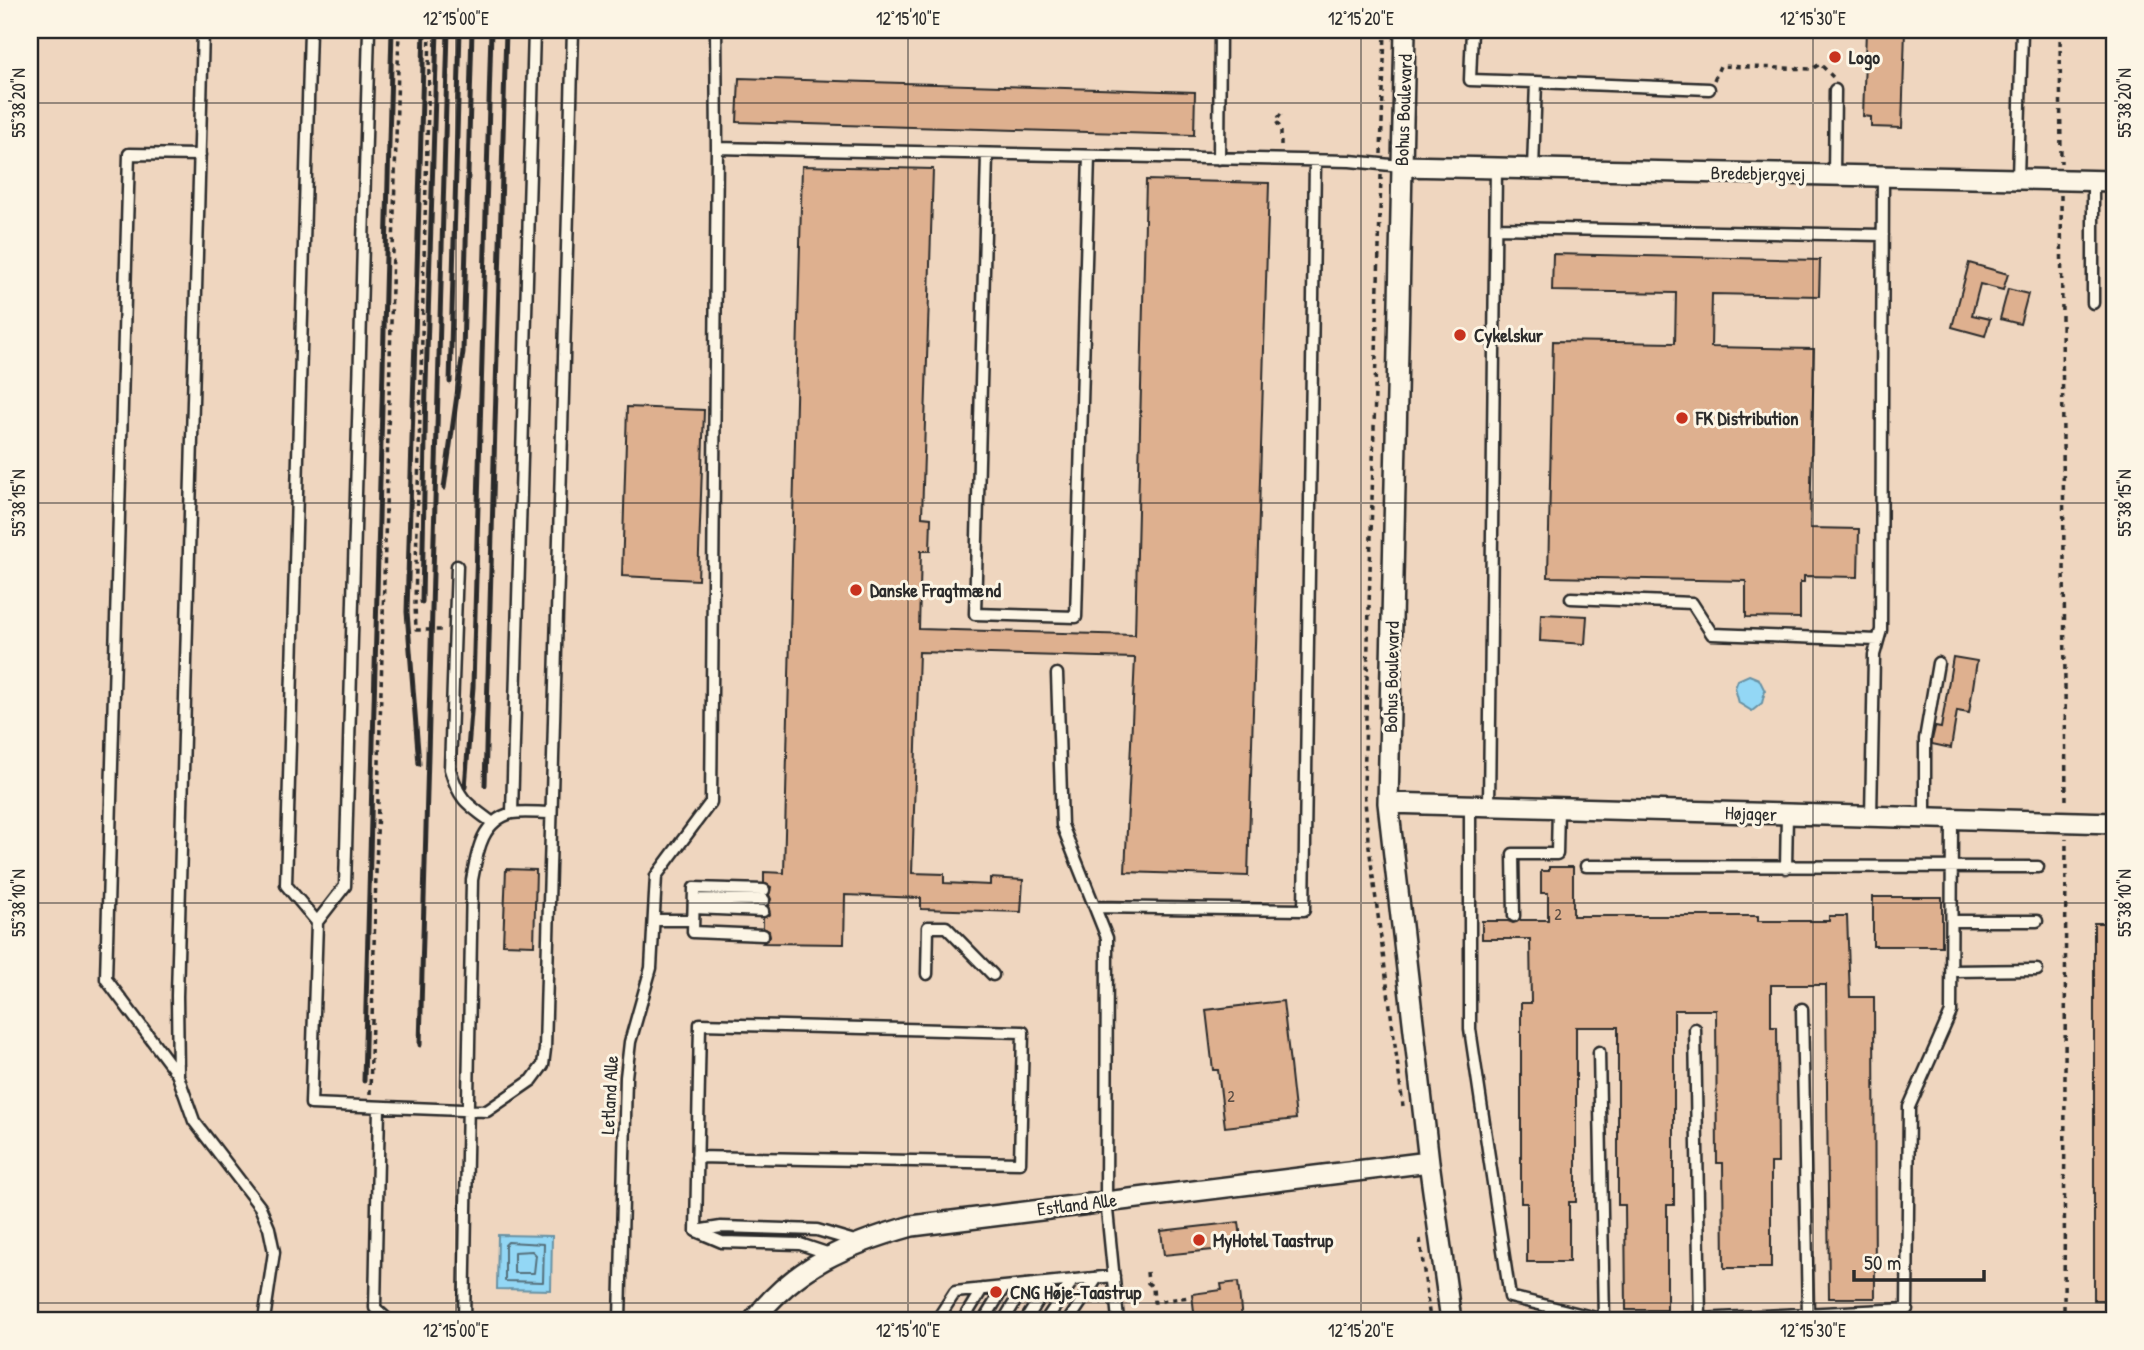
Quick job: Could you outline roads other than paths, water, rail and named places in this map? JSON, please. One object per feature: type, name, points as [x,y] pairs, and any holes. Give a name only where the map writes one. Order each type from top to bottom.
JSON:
[{"type":"street","name":"Bohus Boulevard","points":[[1405,30],[1388,803],[1429,1163],[1451,1320]]},
{"type":"street","name":"Bredebjergvej","points":[[1401,166],[2114,181]]},
{"type":"street","name":"Højager","points":[[1388,803],[2114,823]]},
{"type":"street","name":"Estland Alle","points":[[754,1320],[765,1306],[800,1274],[830,1254],[858,1242],[912,1226],[1106,1200],[1429,1163]]},
{"type":"lane","points":[[178,1076],[177,996],[203,30]]},
{"type":"lane","points":[[310,30],[286,885],[317,922]]},
{"type":"lane","points":[[369,30],[345,886],[317,922],[311,1104],[487,1111],[532,1080],[543,1065],[573,30]]},
{"type":"lane","points":[[512,813],[534,30]]},
{"type":"lane","points":[[716,30],[718,148],[1350,161],[1401,166]]},
{"type":"lane","points":[[1219,159],[1220,30]]},
{"type":"lane","points":[[1472,30],[1470,80],[1709,89]]},
{"type":"lane","points":[[2018,178],[2022,30]]},
{"type":"lane","points":[[1533,169],[1536,82]]},
{"type":"lane","points":[[1834,175],[1835,90]]},
{"type":"lane","name":"Letland Alle","points":[[620,1320],[626,1077],[630,1042],[651,968],[656,876],[711,802],[718,148]]},
{"type":"lane","points":[[200,155],[129,154],[106,979],[178,1076],[194,1121],[260,1206],[269,1228],[274,1252],[264,1320]]},
{"type":"lane","points":[[987,155],[975,614],[1076,617],[1089,156]]},
{"type":"lane","points":[[1095,907],[1304,910],[1315,162]]},
{"type":"lane","points":[[1496,168],[1480,806],[1470,1029],[1510,1297],[1604,1320],[1700,1319],[1907,1309],[1909,1107],[1951,1012],[1952,819]]},
{"type":"lane","points":[[1871,817],[1874,655],[1881,616],[1883,176]]},
{"type":"lane","points":[[2093,180],[2093,303]]},
{"type":"lane","points":[[1496,228],[1883,235]]},
{"type":"lane","points":[[457,566],[450,769],[457,791],[469,806],[493,822]]},
{"type":"lane","points":[[1571,598],[1692,603],[1712,634],[1878,640]]},
{"type":"lane","points":[[1925,818],[1925,739],[1938,663]]},
{"type":"lane","points":[[1057,674],[1062,825],[1107,938],[1106,1200],[1118,1320]]},
{"type":"lane","points":[[1514,916],[1513,854],[1557,854],[1558,808]]},
{"type":"lane","points":[[464,1320],[472,880],[478,844],[493,822],[512,813],[551,813]]},
{"type":"lane","points":[[1786,868],[1787,814]]},
{"type":"lane","points":[[1586,866],[2038,867]]},
{"type":"lane","points":[[694,904],[763,900],[694,888],[693,932],[763,935]]},
{"type":"lane","points":[[655,920],[693,920]]},
{"type":"lane","points":[[1953,921],[2037,921]]},
{"type":"lane","points":[[927,974],[928,927],[946,927],[993,975]]},
{"type":"lane","points":[[1952,971],[2037,970]]},
{"type":"lane","points":[[1801,1009],[1808,1314]]},
{"type":"lane","points":[[696,1231],[697,1157],[700,1024],[1023,1031],[1020,1163],[697,1157]]},
{"type":"lane","points":[[1695,1029],[1700,1319]]},
{"type":"lane","points":[[1599,1052],[1604,1320]]},
{"type":"lane","points":[[374,1107],[375,1308],[388,1320]]},
{"type":"lane","points":[[696,1231],[721,1227],[817,1230],[858,1242]]},
{"type":"lane","points":[[696,1231],[722,1242],[800,1244],[830,1254]]},
{"type":"lane","points":[[937,1320],[955,1292],[1114,1276]]},
{"type":"lane","points":[[1069,1320],[1097,1278]]},
{"type":"lane","points":[[1046,1320],[1073,1280]]},
{"type":"lane","points":[[1026,1320],[1049,1283]]},
{"type":"lane","points":[[1004,1320],[1025,1285]]},
{"type":"lane","points":[[984,1320],[1004,1287]]},
{"type":"lane","points":[[963,1320],[982,1289]]},
{"type":"water","points":[[1749,675],[1759,679],[1765,691],[1762,703],[1752,711],[1739,703],[1735,688],[1738,680]]},
{"type":"water","points":[[498,1235],[552,1236],[551,1290],[497,1289]]},
{"type":"railway","points":[[364,1081],[392,30]]},
{"type":"railway","points":[[419,764],[407,612],[424,30]]},
{"type":"railway","points":[[422,602],[437,30]]},
{"type":"railway","points":[[420,1045],[448,30]]},
{"type":"railway","points":[[450,382],[460,30]]},
{"type":"railway","points":[[444,488],[463,352],[472,30]]},
{"type":"railway","points":[[465,787],[473,687],[491,30]]},
{"type":"railway","points":[[485,785],[506,30]]},
{"type":"place","name":"Logo","points":[[1835,57]]},
{"type":"place","name":"Cykelskur","points":[[1460,335]]},
{"type":"place","name":"FK Distribution","points":[[1682,418]]},
{"type":"place","name":"Danske Fragtmænd","points":[[856,590]]},
{"type":"place","name":"MyHotel Taastrup","points":[[1199,1240]]},
{"type":"place","name":"CNG Høje-Taastrup","points":[[996,1292]]}]
